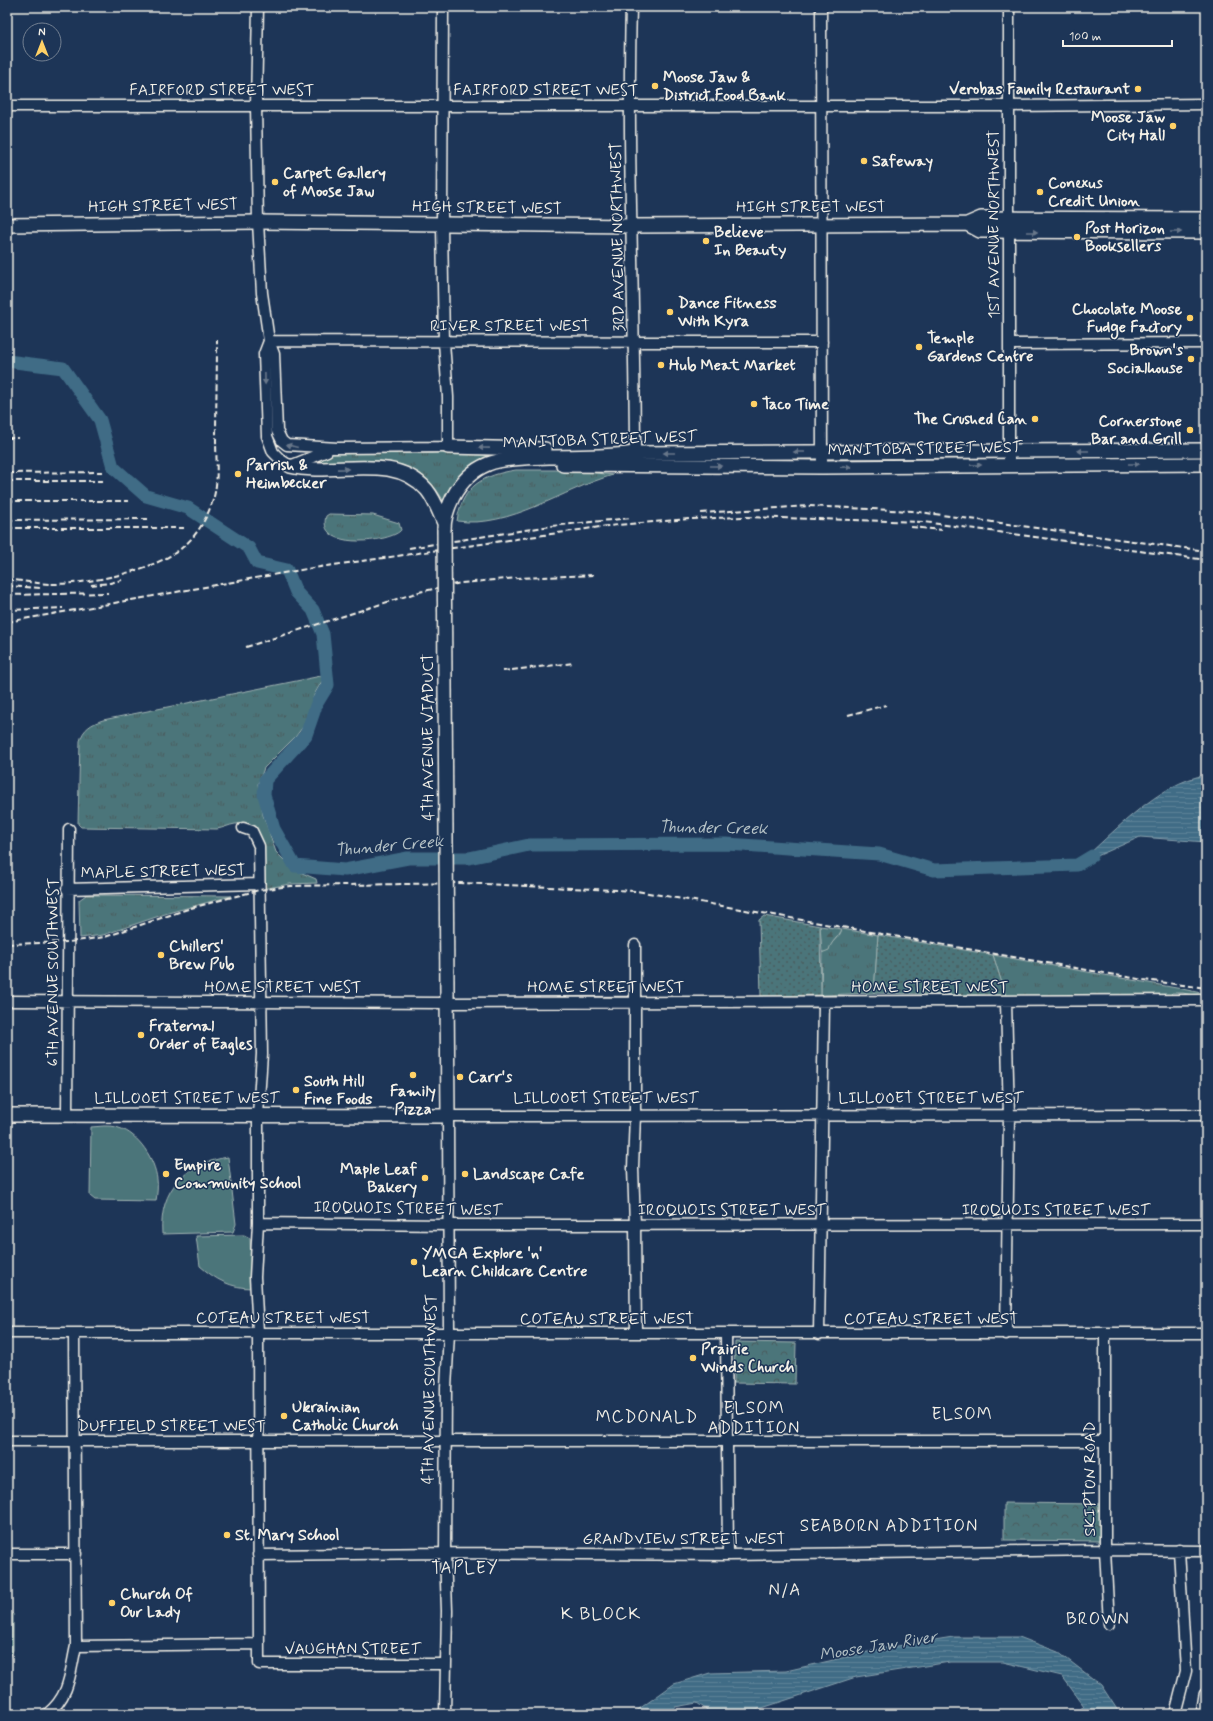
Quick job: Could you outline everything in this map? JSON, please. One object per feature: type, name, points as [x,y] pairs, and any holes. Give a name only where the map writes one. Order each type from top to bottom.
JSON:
[{"type":"main road","name":"HIGH STREET WEST","points":[[7,225],[258,222],[632,226],[967,224],[981,218],[1206,219]]},
{"type":"main road","name":"HIGH STREET WEST","points":[[967,224],[980,232],[1206,232]]},
{"type":"main road","points":[[448,447],[617,450],[635,460]]},
{"type":"main road","name":"MANITOBA STREET WEST","points":[[444,526],[467,487],[478,478],[494,471],[530,465],[822,452],[1206,450]]},
{"type":"main road","name":"MANITOBA STREET WEST","points":[[635,460],[822,467],[1009,464],[1206,464]]},
{"type":"main road","points":[[290,466],[308,469],[378,468],[402,473],[415,480],[428,491],[444,526]]},
{"type":"main road","name":"4TH AVENUE VIADUCT","points":[[444,526],[447,997]]},
{"type":"main road","name":"4TH AVENUE SOUTHWEST","points":[[447,997],[448,1116]]},
{"type":"main road","name":"LILLOOET STREET WEST","points":[[7,1115],[448,1116]]},
{"type":"main road","points":[[1203,1714],[1206,1695]]},
{"type":"street","points":[[258,7],[256,105],[258,222],[262,293],[269,341],[274,354],[278,435],[282,442],[292,447],[338,448],[448,447],[448,397],[444,342],[442,225],[443,7]]},
{"type":"street","name":"3RD AVENUE NORTHWEST","points":[[631,7],[630,105],[632,285],[635,342],[635,460]]},
{"type":"street","points":[[821,7],[822,467]]},
{"type":"street","name":"1ST AVENUE NORTHWEST","points":[[1009,7],[1009,464]]},
{"type":"street","name":"FAIRFORD STREET WEST","points":[[7,106],[1009,106],[1206,104]]},
{"type":"street","points":[[269,341],[264,354],[267,436],[273,452],[290,466],[322,452],[338,448]]},
{"type":"street","name":"RIVER STREET WEST","points":[[269,341],[822,342]]},
{"type":"street","points":[[1009,344],[1206,343]]},
{"type":"street","points":[[76,1646],[259,1644],[258,1332],[255,1277],[258,1222],[258,1116],[262,1054],[259,846],[252,831],[243,828]]},
{"type":"street","name":"6TH AVENUE SOUTHWEST","points":[[67,1114],[69,942],[67,889],[69,829]]},
{"type":"street","name":"MAPLE STREET WEST","points":[[67,889],[259,884]]},
{"type":"street","points":[[636,946],[635,1115],[633,1168],[636,1334]]},
{"type":"street","name":"HOME STREET WEST","points":[[7,1001],[262,1002],[447,997],[635,1002],[1006,1002],[1206,1000]]},
{"type":"street","points":[[819,1334],[822,1114],[825,1053],[824,1002]]},
{"type":"street","points":[[1006,1002],[1009,1116],[1006,1225],[1006,1334]]},
{"type":"street","name":"LILLOOET STREET WEST","points":[[448,1116],[822,1114],[1009,1116],[1206,1115]]},
{"type":"street","name":"4TH AVENUE SOUTHWEST","points":[[445,1714],[447,1611],[445,1553],[446,1441],[449,1334],[448,1116]]},
{"type":"street","name":"IROQUOIS STREET WEST","points":[[258,1222],[448,1225],[820,1226],[1206,1224]]},
{"type":"street","name":"COTEAU STREET WEST","points":[[7,1333],[258,1332],[449,1334],[1206,1334]]},
{"type":"street","points":[[47,1714],[58,1705],[66,1693],[76,1646],[74,1333]]},
{"type":"street","points":[[726,1334],[728,1555]]},
{"type":"street","name":"SKIPTON ROAD","points":[[1105,1334],[1105,1550],[1108,1624]]},
{"type":"street","name":"DUFFIELD STREET WEST","points":[[7,1441],[1104,1441]]},
{"type":"street","points":[[1175,1714],[1186,1671],[1179,1550]]},
{"type":"street","name":"GRANDVIEW STREET WEST","points":[[258,1555],[445,1553],[728,1555],[1206,1550]]},
{"type":"street","points":[[7,1554],[76,1554]]},
{"type":"street","name":"VAUGHAN STREET","points":[[259,1644],[259,1664],[446,1664]]},
{"type":"green space","points":[[451,449],[511,450],[479,460],[472,465],[465,471],[447,499],[443,500],[431,483],[416,472],[400,465],[383,461],[365,461],[308,466],[329,455],[343,453],[371,451],[431,453]]},
{"type":"green space","points":[[516,470],[572,470],[613,475],[594,481],[516,514],[477,522],[457,521],[464,499],[476,484],[494,475]]},
{"type":"green space","points":[[329,514],[373,515],[399,523],[401,530],[384,538],[356,541],[343,539],[332,535],[326,527],[326,516]]},
{"type":"green space","points":[[321,676],[322,681],[314,695],[305,724],[296,736],[264,768],[258,784],[263,815],[276,852],[293,869],[316,879],[317,883],[290,884],[262,889],[262,847],[259,837],[254,829],[246,824],[235,824],[217,829],[81,827],[78,824],[80,741],[85,730],[91,725],[103,720]]},
{"type":"green space","points":[[86,895],[231,896],[168,913],[103,935],[80,938],[79,900]]},
{"type":"green space","points":[[764,916],[820,926],[821,995],[761,996],[759,920]]},
{"type":"green space","points":[[820,926],[842,929],[831,944],[829,950],[824,952],[822,952]]},
{"type":"green space","points":[[842,929],[878,935],[874,993],[821,995],[822,952],[824,952],[840,934]]},
{"type":"green space","points":[[878,935],[993,955],[1006,996],[874,993]]},
{"type":"green space","points":[[993,955],[1182,989],[1206,994],[1206,998],[1183,993],[1172,993],[1167,998],[1116,997],[1104,995],[1006,996]]},
{"type":"green space","points":[[91,1127],[116,1127],[126,1131],[145,1149],[156,1172],[156,1201],[95,1200],[90,1196]]},
{"type":"green space","points":[[228,1157],[236,1224],[233,1232],[162,1234],[162,1218],[165,1204],[170,1192],[178,1181],[187,1173],[199,1166],[213,1160]]},
{"type":"green space","points":[[244,1235],[250,1238],[252,1288],[231,1285],[218,1279],[200,1266],[196,1236]]},
{"type":"green space","points":[[735,1342],[796,1343],[795,1384],[734,1383]]},
{"type":"green space","points":[[1004,1503],[1104,1504],[1104,1541],[1004,1540]]},
{"type":"green space","points":[[7,1614],[13,1614],[13,1650],[7,1666]]},
{"type":"water","points":[[1206,775],[1206,842],[1140,837],[1077,865],[1137,811],[1154,798],[1188,780]]},
{"type":"water","points":[[953,1637],[1019,1637],[1058,1652],[1101,1685],[1120,1714],[1074,1714],[1084,1706],[1062,1676],[1003,1662],[950,1662],[856,1677],[744,1714],[713,1714],[697,1703],[675,1707],[668,1714],[632,1714],[674,1684],[710,1673],[786,1671],[885,1648]]},
{"type":"waterway","name":"Thunder Creek","points":[[7,361],[63,368],[100,420],[113,467],[146,496],[188,508],[249,548],[257,563],[287,570],[296,592],[313,610],[323,634],[328,685],[317,703],[306,735],[265,780],[264,795],[274,829],[295,866],[345,870],[408,858],[469,858],[529,845],[726,844],[879,854],[934,870],[1077,865],[1092,856]]},
{"type":"railway","points":[[7,579],[44,584],[64,584],[120,575],[157,563],[172,555],[194,536],[208,513],[213,500],[216,485],[217,340]]},
{"type":"railway","points":[[7,438],[18,438]]},
{"type":"railway","points":[[7,473],[104,472]]},
{"type":"railway","points":[[7,481],[103,481]]},
{"type":"railway","points":[[7,501],[129,501]]},
{"type":"railway","points":[[701,513],[808,506],[912,511],[1206,551]]},
{"type":"railway","points":[[7,622],[306,569],[607,526],[689,519],[742,517],[924,522],[1206,560]]},
{"type":"railway","points":[[409,548],[551,526],[631,518]]},
{"type":"railway","points":[[7,520],[149,519]]},
{"type":"railway","points":[[911,527],[942,530]]},
{"type":"railway","points":[[7,528],[185,528]]},
{"type":"railway","points":[[246,647],[419,592],[461,583],[518,578],[595,575]]},
{"type":"railway","points":[[91,585],[122,580]]},
{"type":"railway","points":[[7,586],[41,588]]},
{"type":"railway","points":[[7,595],[108,593]]},
{"type":"railway","points":[[7,610],[63,608]]},
{"type":"railway","points":[[503,671],[574,663]]},
{"type":"railway","points":[[848,715],[886,705]]},
{"type":"railway","points":[[7,944],[69,942],[105,937],[191,908],[259,890],[291,886],[461,883],[637,891],[1144,980],[1206,988]]},
{"type":"place","name":"Moose Jaw & District Food Bank","points":[[655,86]]},
{"type":"place","name":"Verobas Family Restaurant","points":[[1138,89]]},
{"type":"place","name":"Moose Jaw City Hall","points":[[1173,126]]},
{"type":"place","name":"Safeway","points":[[864,161]]},
{"type":"place","name":"Carpet Gallery of Moose Jaw","points":[[275,182]]},
{"type":"place","name":"Conexus Credit Union","points":[[1040,192]]},
{"type":"place","name":"Post Horizon Booksellers","points":[[1077,237]]},
{"type":"place","name":"Believe In Beauty","points":[[706,241]]},
{"type":"place","name":"Dance Fitness With Kyra","points":[[670,312]]},
{"type":"place","name":"Chocolate Moose Fudge Factory","points":[[1190,318]]},
{"type":"place","name":"Temple Gardens Centre","points":[[919,347]]},
{"type":"place","name":"Brown's Socialhouse","points":[[1191,359]]},
{"type":"place","name":"Hub Meat Market","points":[[661,365]]},
{"type":"place","name":"Taco Time","points":[[754,404]]},
{"type":"place","name":"The Crushed Can","points":[[1035,419]]},
{"type":"place","name":"Cornerstone Bar and Grill","points":[[1190,430]]},
{"type":"place","name":"Parrish & Heimbecker","points":[[238,474]]},
{"type":"place","name":"Chillers' Brew Pub","points":[[161,955]]},
{"type":"place","name":"Fraternal Order of Eagles","points":[[141,1035]]},
{"type":"place","name":"Family Pizza","points":[[413,1075]]},
{"type":"place","name":"Carr's","points":[[460,1077]]},
{"type":"place","name":"South Hill Fine Foods","points":[[296,1090]]},
{"type":"place","name":"Empire Community School","points":[[166,1174]]},
{"type":"place","name":"Landscape Cafe","points":[[465,1174]]},
{"type":"place","name":"Maple Leaf Bakery","points":[[425,1178]]},
{"type":"place","name":"YMCA Explore 'n' Learn Childcare Centre","points":[[414,1262]]},
{"type":"place","name":"Prairie Winds Church","points":[[693,1358]]},
{"type":"place","name":"Ukrainian Catholic Church","points":[[284,1416]]},
{"type":"place","name":"St. Mary School","points":[[227,1535]]},
{"type":"place","name":"Church Of Our Lady","points":[[112,1603]]},
{"type":"district","name":"ELSOM","points":[[962,1414]]},
{"type":"district","name":"MCDONALD","points":[[647,1417]]},
{"type":"district","name":"ELSOM ADDITION","points":[[754,1418]]},
{"type":"district","name":"SEABORN ADDITION","points":[[889,1526]]},
{"type":"district","name":"TAPLEY","points":[[465,1568]]},
{"type":"district","name":"N/A","points":[[785,1590]]},
{"type":"district","name":"K BLOCK","points":[[601,1614]]},
{"type":"district","name":"BROWN","points":[[1098,1619]]},
{"type":"water label","name":"Moose Jaw River","points":[[878,1646]]}]
